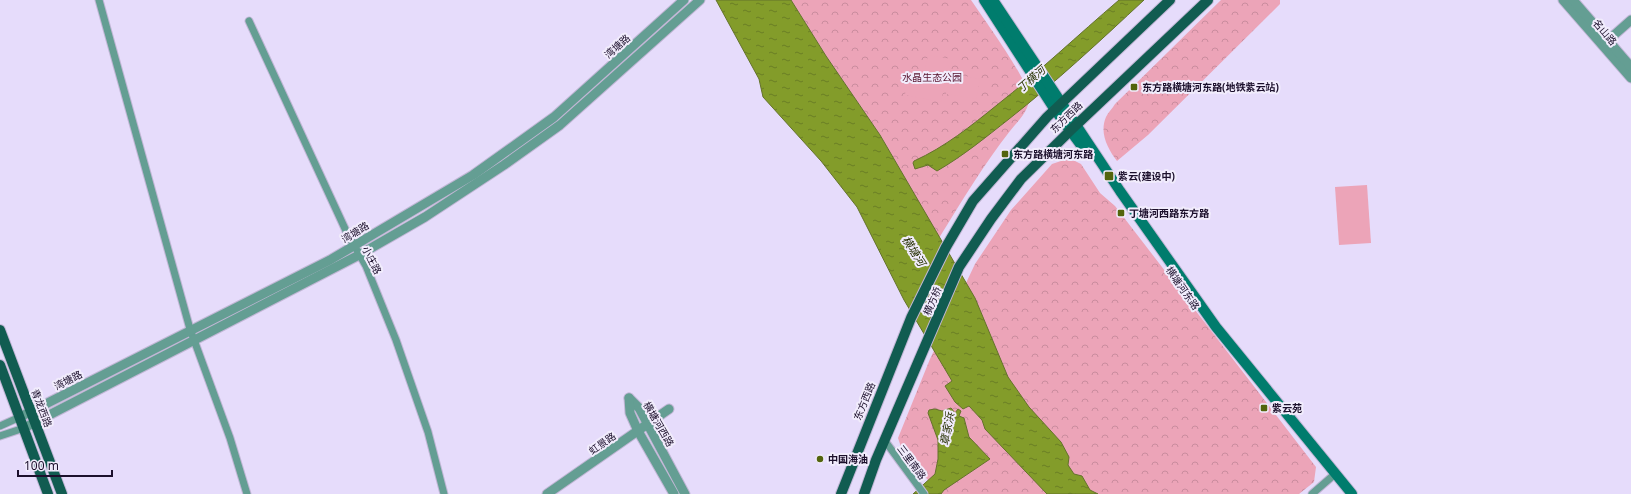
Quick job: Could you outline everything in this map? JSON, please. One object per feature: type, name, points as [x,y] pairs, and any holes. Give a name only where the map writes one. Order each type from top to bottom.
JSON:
[{"type":"main road","points":[[984,0],[1032,67]]},
{"type":"main road","points":[[993,0],[1032,67]]},
{"type":"main road","name":"东方西路","points":[[946,247],[973,201],[1058,107],[1170,0]]},
{"type":"main road","name":"东方西路","points":[[959,267],[991,219],[1021,179],[1208,0]]},
{"type":"main road","name":"横塘河东路","points":[[1032,67],[1117,194],[1212,329],[1321,462],[1335,474],[1352,494]]},
{"type":"main road","name":"横方桥","points":[[911,318],[946,247]]},
{"type":"main road","name":"横方桥","points":[[884,441],[959,267]]},
{"type":"main road","name":"东方西路","points":[[841,494],[911,318]]},
{"type":"main road","name":"青龙西路","points":[[1,334],[62,494]]},
{"type":"main road","points":[[0,365],[48,494]]},
{"type":"main road","points":[[864,494],[884,441]]},
{"type":"street","points":[[99,0],[192,334],[230,438],[247,494]]},
{"type":"street","name":"湾塘路","points":[[0,426],[192,334],[330,260],[474,175],[554,117],[684,0]]},
{"type":"street","points":[[0,436],[24,428],[192,334],[359,255],[425,218],[560,125],[700,0]]},
{"type":"street","name":"名山路","points":[[1563,0],[1631,67]]},
{"type":"street","name":"名山路","points":[[1573,0],[1631,78]]},
{"type":"street","points":[[1605,42],[1631,20]]},
{"type":"street","name":"小庄路","points":[[249,21],[343,226],[366,266],[411,382],[428,432],[444,494]]},
{"type":"street","name":"横塘河西路","points":[[674,494],[638,431],[630,413],[628,398],[639,408],[685,494]]},
{"type":"street","name":"虹景路","points":[[547,494],[669,409]]},
{"type":"street","name":"三里南路","points":[[884,441],[924,494]]},
{"type":"street","points":[[1312,494],[1335,474]]},
{"type":"green space","name":"水晶生态公园","points":[[791,0],[971,0],[1013,63],[1027,88],[1029,102],[1026,111],[982,170],[939,238],[880,135],[826,56]]},
{"type":"green space","points":[[1221,0],[1280,0],[1280,4],[1148,135],[1117,161],[1110,151],[1104,135],[1104,123],[1108,113],[1115,104]]},
{"type":"green space","points":[[928,55],[952,59],[948,79],[924,75]]},
{"type":"green space","points":[[950,73],[980,79],[976,99],[946,94]]},
{"type":"green space","points":[[908,75],[945,82],[941,102],[905,95]]},
{"type":"green space","points":[[1064,160],[1075,161],[1081,164],[1100,193],[1115,206],[1316,467],[1314,482],[1299,494],[940,494],[902,450],[898,438],[930,359],[975,264],[1011,210],[1052,164]]},
{"type":"green space","points":[[1367,185],[1371,243],[1339,245],[1335,187]]},
{"type":"water","name":"横塘河","points":[[716,0],[791,0],[826,56],[880,135],[975,298],[1008,377],[1029,407],[1061,442],[1069,457],[1068,465],[1074,474],[1082,476],[1090,490],[1098,494],[1047,494],[985,429],[982,420],[969,406],[963,409],[955,402],[945,386],[952,381],[904,300],[857,207],[821,161],[763,97],[759,79]]},
{"type":"water","name":"丁横河","points":[[1119,0],[1144,0],[1044,91],[974,146],[937,171],[928,165],[915,169],[913,163],[914,161],[947,143],[977,121],[1028,80]]},
{"type":"water","name":"章家浜","points":[[951,408],[955,413],[958,409],[961,411],[959,416],[964,418],[969,437],[990,459],[944,490],[941,494],[913,494],[935,474],[938,459],[938,440],[928,413],[929,410],[935,409],[942,411]]},
{"type":"place","name":"东方路横塘河东路(地铁紫云站)","points":[[1134,87]]},
{"type":"place","name":"东方路横塘河东路","points":[[1005,154]]},
{"type":"place","name":"紫云(建设中)","points":[[1109,176]]},
{"type":"place","name":"丁塘河西路东方路","points":[[1121,213]]},
{"type":"place","name":"紫云苑","points":[[1264,408]]},
{"type":"place","name":"中国海油","points":[[820,459]]}]
